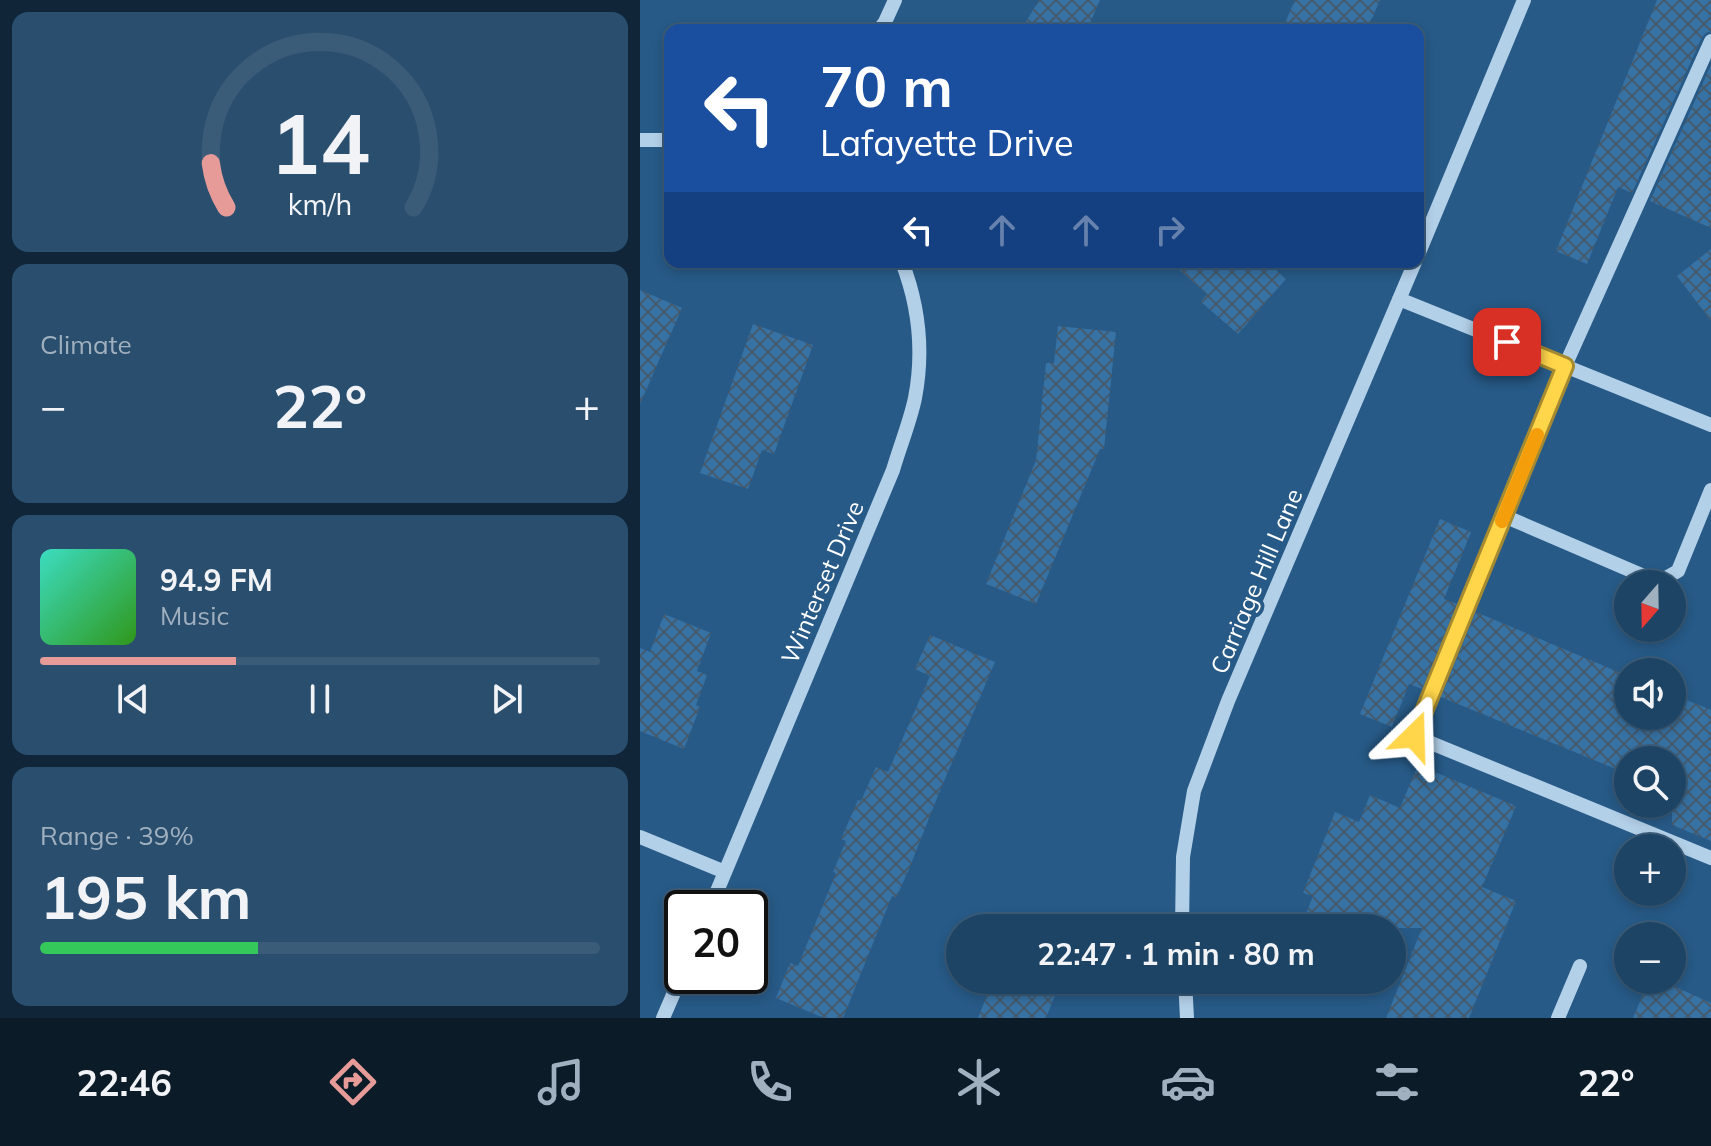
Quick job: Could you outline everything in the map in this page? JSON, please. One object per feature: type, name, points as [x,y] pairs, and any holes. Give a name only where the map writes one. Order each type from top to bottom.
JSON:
[{"type":"street","points":[[884,24],[895,0]]},
{"type":"street","points":[[1424,241],[1524,0]]},
{"type":"street","points":[[1711,41],[1565,366],[1414,736],[1711,858]]},
{"type":"street","points":[[640,140],[664,140]]},
{"type":"street","name":"Winterset Drive","points":[[718,890],[893,470],[914,401],[920,362],[918,315],[904,268]]},
{"type":"street","name":"Carriage Hill Lane","points":[[1182,914],[1183,857],[1194,791],[1228,701],[1412,268]]},
{"type":"street","points":[[1399,299],[1711,425]]},
{"type":"street","points":[[1504,516],[1646,577],[1662,580],[1678,571],[1711,490]]},
{"type":"street","points":[[640,837],[725,872]]},
{"type":"street","points":[[1558,1018],[1580,966]]},
{"type":"street","points":[[663,1018],[673,994]]},
{"type":"street","points":[[1186,994],[1187,1018]]},
{"type":"building","points":[[1039,0],[1100,0],[1090,24],[1025,24]]},
{"type":"building","points":[[1295,0],[1380,0],[1370,24],[1285,24]]},
{"type":"building","points":[[1657,0],[1711,0],[1711,31],[1702,37],[1632,193],[1618,187],[1587,264],[1556,251]]},
{"type":"building","points":[[1711,65],[1711,228],[1650,201]]},
{"type":"building","points":[[1711,249],[1711,321],[1677,276]]},
{"type":"building","points":[[1177,268],[1274,268],[1286,279],[1238,334],[1201,302],[1207,294]]},
{"type":"building","points":[[640,290],[682,308],[640,404]]},
{"type":"building","points":[[753,324],[813,345],[774,454],[762,450],[748,489],[700,473]]},
{"type":"building","points":[[1058,326],[1116,332],[1104,449],[1100,449],[1036,604],[986,584],[1036,460],[1046,363],[1054,363]]},
{"type":"building","points":[[1440,519],[1471,532],[1444,599],[1457,604],[1422,689],[1409,684],[1392,727],[1360,714]]},
{"type":"building","points":[[1476,612],[1614,670],[1614,730],[1686,730],[1686,700],[1711,710],[1711,841],[1672,825],[1672,818],[1686,818],[1686,746],[1614,746],[1614,768],[1441,697]]},
{"type":"building","points":[[664,614],[711,633],[697,671],[707,675],[696,705],[700,707],[684,749],[640,731],[640,648],[650,652]]},
{"type":"building","points":[[930,635],[995,662],[909,869],[896,898],[892,896],[843,1018],[824,1018],[776,998],[790,963],[798,966],[836,873],[833,872],[846,841],[841,839],[858,800],[861,801],[876,767],[888,772],[930,676],[915,669]]},
{"type":"building","points":[[1418,765],[1516,806],[1482,887],[1516,901],[1469,1018],[1386,1018],[1396,994],[1406,994],[1406,968],[1422,928],[1406,928],[1406,914],[1306,914],[1313,896],[1303,893],[1335,812],[1359,822],[1370,795],[1400,808]]},
{"type":"building","points":[[1686,992],[1711,1003],[1711,1018],[1633,1018],[1643,994]]},
{"type":"building","points":[[987,994],[1055,994],[1046,1018],[978,1018]]},
{"type":"slow traffic","points":[[1502,521],[1537,435]]},
{"type":"route","points":[[1414,736],[1565,366],[1507,342]]}]
